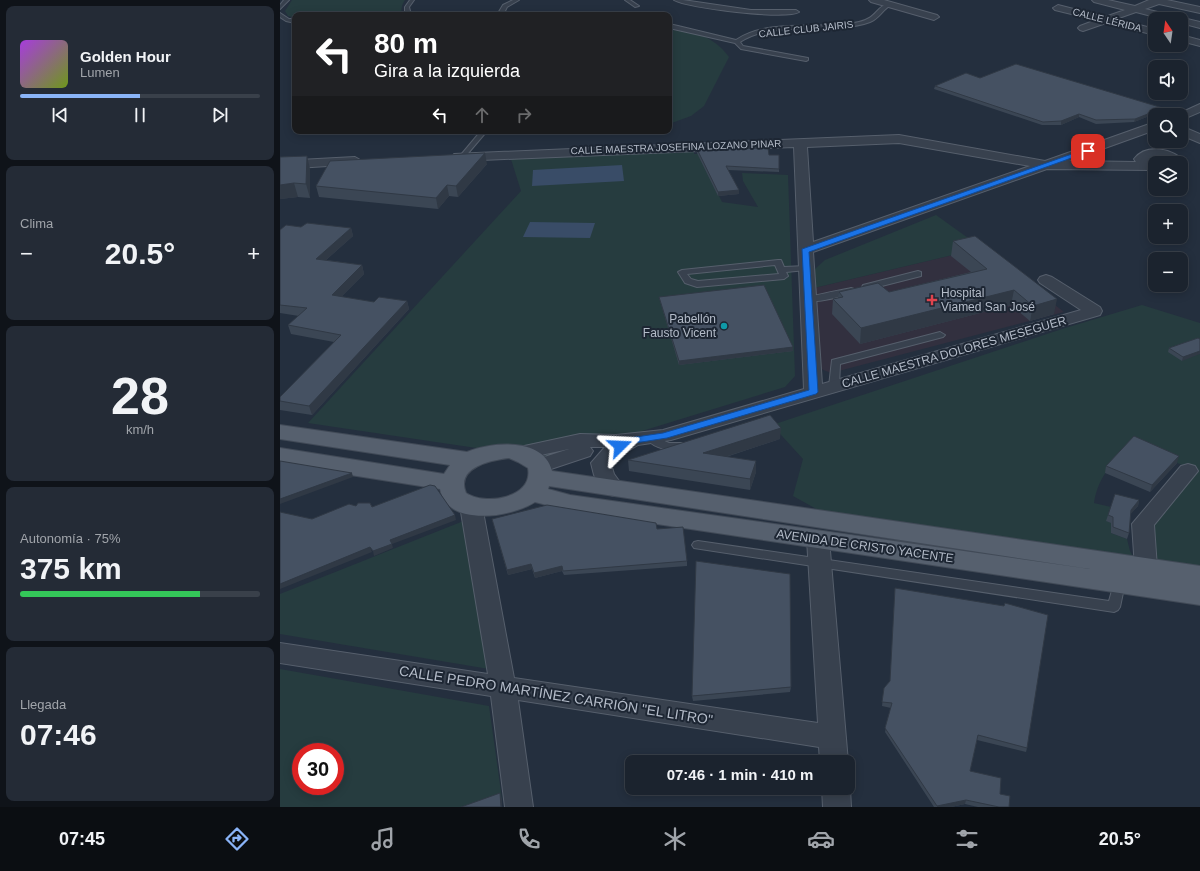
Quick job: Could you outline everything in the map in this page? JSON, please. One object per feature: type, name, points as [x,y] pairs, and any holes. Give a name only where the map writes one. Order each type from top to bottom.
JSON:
[{"type":"main road","points":[[280,432],[469,460]]},
{"type":"main road","points":[[509,451],[534,472],[514,504],[497,508],[471,506],[457,498],[453,492],[452,482],[458,470],[469,460],[479,455],[509,451]]},
{"type":"main road","points":[[280,456],[452,482]]},
{"type":"main road","name":"AVENIDA DE CRISTO YACENTE","points":[[534,472],[614,489],[1200,576]]},
{"type":"main road","name":"AVENIDA DE CRISTO YACENTE","points":[[534,472],[570,503],[818,551],[1119,583],[1200,595]]},
{"type":"street","points":[[874,0],[934,17]]},
{"type":"street","points":[[1097,0],[1148,12]]},
{"type":"street","points":[[1083,28],[1108,20],[1158,0],[1200,10]]},
{"type":"street","name":"CALLE LÉRIDA","points":[[1058,8],[1148,30]]},
{"type":"street","points":[[1188,22],[1200,25]]},
{"type":"street","points":[[1188,43],[1199,42]]},
{"type":"street","points":[[1188,113],[1200,108]]},
{"type":"street","points":[[805,250],[1148,129]]},
{"type":"street","points":[[1188,133],[1200,139]]},
{"type":"street","name":"CALLE MAESTRA JOSEFINA LOZANO PINAR","points":[[446,157],[899,139],[1048,165]]},
{"type":"street","points":[[800,142],[813,392]]},
{"type":"street","points":[[1148,164],[1142,161],[1142,157],[1149,154],[1161,154],[1168,156]]},
{"type":"street","points":[[280,165],[367,161]]},
{"type":"street","points":[[1048,165],[1114,164],[1148,167]]},
{"type":"street","name":"CALLE MAESTRA DOLORES MESEGUER","points":[[534,472],[569,455],[633,440],[664,436],[747,418],[813,392],[1094,311],[1046,280]]},
{"type":"street","name":"CALLE MAESTRA DOLORES MESEGUER","points":[[614,489],[604,475],[601,463],[609,453],[633,440]]},
{"type":"street","points":[[1146,568],[1143,524],[1188,471]]},
{"type":"street","points":[[471,506],[503,686],[519,807]]},
{"type":"street","points":[[818,551],[833,755]]},
{"type":"street","name":"CALLE PEDRO MARTÍNEZ CARRIÓN \"EL LITRO\"","points":[[280,653],[832,737]]},
{"type":"street","points":[[836,795],[837,807]]},
{"type":"lane","points":[[280,8],[287,0]]},
{"type":"lane","points":[[408,12],[407,7],[412,0]]},
{"type":"lane","points":[[502,12],[505,6],[517,0]]},
{"type":"lane","points":[[627,0],[636,6]]},
{"type":"lane","points":[[676,0],[733,10],[781,13],[796,12]]},
{"type":"lane","name":"CALLE CLUB JAIRIS","points":[[672,27],[702,32],[722,40],[739,40],[771,30],[852,25],[874,18],[889,4]]},
{"type":"lane","points":[[280,15],[292,21]]},
{"type":"lane","points":[[739,40],[741,47],[806,59]]},
{"type":"lane","points":[[462,157],[481,134]]},
{"type":"lane","points":[[778,262],[782,270],[784,276],[709,284],[697,284],[688,281],[682,272],[778,262]]},
{"type":"lane","points":[[782,270],[806,268]]},
{"type":"lane","points":[[808,299],[822,298],[918,274]]},
{"type":"lane","points":[[834,386],[835,362],[940,335]]},
{"type":"lane","points":[[633,440],[675,448],[689,444]]},
{"type":"lane","points":[[698,544],[818,551]]},
{"type":"shaded area","name":"Hospital Viamed San José","points":[[982,248],[1064,312],[831,373],[821,369],[814,288]]},
{"type":"green space","points":[[292,0],[405,0],[402,7],[402,12],[292,12],[292,17],[288,16],[285,11]]},
{"type":"green space","points":[[672,30],[695,33],[710,39],[729,57],[704,106],[691,116],[672,123]]},
{"type":"green space","points":[[694,148],[694,154],[698,154],[722,202],[758,207],[743,181],[742,173],[788,175],[795,376],[785,387],[551,459],[308,423],[521,191],[510,156]]},
{"type":"green space","points":[[936,215],[982,248],[814,288],[815,269],[825,260]]},
{"type":"green space","points":[[1142,305],[1200,323],[1200,572],[1154,565],[1152,535],[1155,517],[1198,472],[1132,443],[1113,463],[1103,477],[1096,493],[1094,503],[1111,507],[1107,521],[1111,523],[1111,533],[1127,539],[1130,551],[1136,562],[820,511],[793,496],[803,459],[772,425],[1062,329]]},
{"type":"green space","points":[[471,518],[489,669],[280,634],[280,594]]},
{"type":"green space","points":[[280,669],[489,706],[502,799],[477,807],[280,807]]},
{"type":"water","points":[[622,165],[624,181],[532,186],[533,170]]},
{"type":"water","points":[[530,222],[595,223],[590,238],[523,237]]},
{"type":"building","points":[[1016,64],[1163,108],[1148,108],[1148,114],[1135,119],[1096,120],[1079,114],[1061,121],[1043,122],[935,86],[966,73],[980,78]]},
{"type":"building","points":[[768,148],[769,155],[779,155],[779,169],[726,166],[739,190],[718,192],[697,149]]},
{"type":"building","points":[[485,153],[456,186],[447,185],[436,198],[316,186],[330,161]]},
{"type":"building","points":[[307,156],[306,184],[294,183],[280,185],[280,157]]},
{"type":"building","points":[[307,223],[351,228],[316,259],[362,265],[332,295],[374,302],[379,297],[407,301],[309,406],[280,401],[280,397],[341,335],[288,325],[307,308],[280,305],[280,230],[286,225],[301,227]]},
{"type":"building","points":[[975,236],[1057,299],[1033,306],[1014,290],[861,328],[833,299],[843,297],[839,292],[878,283],[889,292],[987,269],[953,241]]},
{"type":"building","name":"Pabellón Fausto Vicent","points":[[764,285],[793,347],[679,361],[659,297]]},
{"type":"building","points":[[1198,338],[1200,339],[1200,351],[1183,357],[1169,348]]},
{"type":"building","points":[[770,415],[781,428],[703,453],[756,461],[750,479],[628,460]]},
{"type":"building","points":[[1134,436],[1179,456],[1152,485],[1106,466]]},
{"type":"building","points":[[280,461],[352,473],[280,499]]},
{"type":"building","points":[[430,485],[435,486],[455,515],[390,540],[392,544],[373,551],[370,547],[280,584],[280,512],[312,519],[349,504],[356,506],[358,503],[370,503],[372,507]]},
{"type":"building","points":[[1115,494],[1139,500],[1131,510],[1129,533],[1113,527],[1113,517],[1108,515]]},
{"type":"building","points":[[547,505],[656,523],[657,529],[683,527],[687,561],[563,571],[562,566],[534,573],[531,564],[507,570],[492,519]]},
{"type":"building","points":[[696,561],[790,574],[791,687],[692,696]]},
{"type":"building","points":[[895,588],[1004,606],[1005,603],[1048,615],[1027,748],[978,735],[970,771],[1001,778],[1000,794],[1010,796],[1009,807],[999,807],[966,800],[937,806],[885,728],[892,703],[882,702],[884,688],[890,681]]},
{"type":"building","points":[[500,793],[501,807],[461,807]]},
{"type":"place","name":"Hospital Viamed San José","points":[[932,300]]},
{"type":"place","name":"Pabellón Fausto Vicent","points":[[724,326]]},
{"type":"route","points":[[620,446],[632,440],[664,436],[813,392],[805,250],[1088,151]]}]
